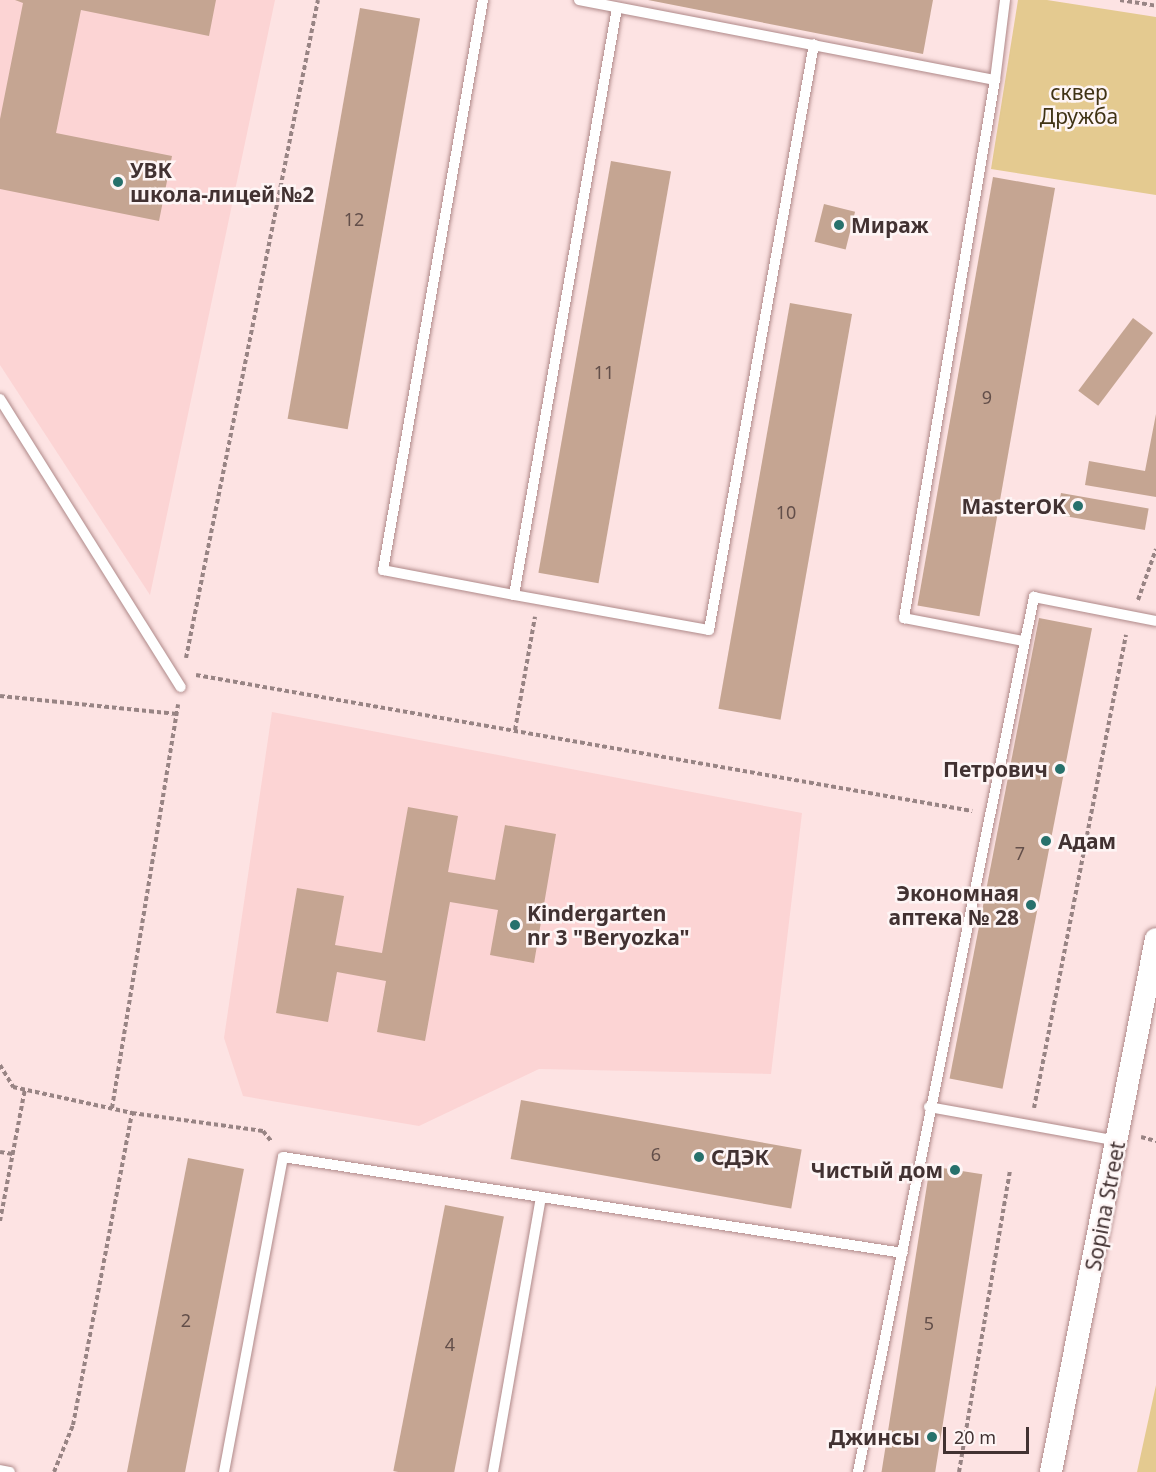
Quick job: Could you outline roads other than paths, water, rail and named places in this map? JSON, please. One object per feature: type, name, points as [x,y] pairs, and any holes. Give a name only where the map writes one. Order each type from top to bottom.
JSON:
[{"type":"street","name":"Sopina Street","points":[[1051,1472],[1156,939]]},
{"type":"lane","points":[[483,0],[384,570],[709,630],[814,44]]},
{"type":"lane","points":[[579,0],[995,80]]},
{"type":"lane","points":[[1005,0],[995,80],[904,618],[1023,641]]},
{"type":"lane","points":[[514,595],[617,8]]},
{"type":"lane","points":[[0,399],[181,687]]},
{"type":"lane","points":[[858,1472],[903,1253],[928,1107],[1023,641],[1034,597],[1156,621]]},
{"type":"lane","points":[[928,1107],[1118,1141]]},
{"type":"lane","points":[[224,1472],[283,1157],[903,1253]]},
{"type":"lane","points":[[493,1472],[541,1197]]},
{"type":"lane","points":[[0,1470],[10,1472]]},
{"type":"place","name":"УВК школа-лицей №2","points":[[118,182]]},
{"type":"place","name":"Мираж","points":[[839,225]]},
{"type":"place","name":"MasterOK","points":[[1078,506]]},
{"type":"place","name":"Петрович","points":[[1060,769]]},
{"type":"place","name":"Адам","points":[[1046,841]]},
{"type":"place","name":"Экономная аптека № 28","points":[[1031,905]]},
{"type":"place","name":"Kindergarten nr 3 \"Beryozka\"","points":[[515,925]]},
{"type":"place","name":"СДЭК","points":[[699,1157]]},
{"type":"place","name":"Чистый дом","points":[[955,1170]]},
{"type":"place","name":"Джинсы","points":[[932,1437]]},
{"type":"park label","name":"сквер Дружба","points":[[1079,104]]}]
